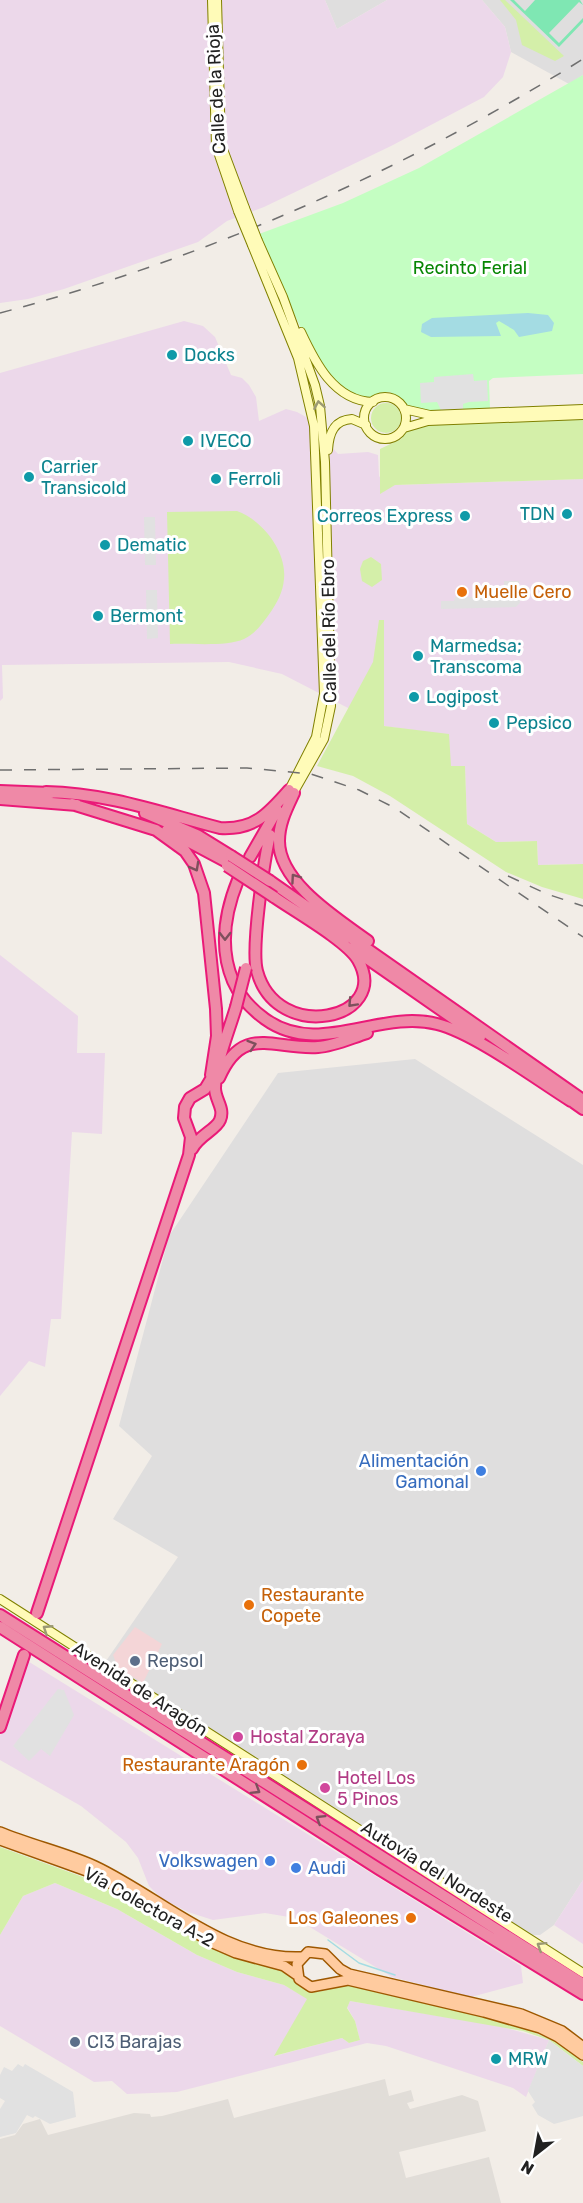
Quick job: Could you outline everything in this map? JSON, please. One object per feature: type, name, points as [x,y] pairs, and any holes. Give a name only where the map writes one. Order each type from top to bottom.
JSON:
[{"type":"highway","points":[[0,790],[74,792],[117,800],[220,828],[232,829],[254,824],[263,819],[291,791]]},
{"type":"highway","points":[[291,791],[282,818],[279,841],[284,860],[294,879],[322,907],[487,1032]]},
{"type":"highway","points":[[46,792],[98,800],[138,810],[197,835],[229,862],[275,896],[340,943],[357,959],[363,984],[355,1002],[345,1011],[323,1017],[304,1016],[284,1008],[269,996],[259,978],[255,955],[261,895],[270,835]]},
{"type":"highway","points":[[0,798],[72,804],[136,818],[270,881],[583,1100]]},
{"type":"highway","points":[[38,1613],[189,1155],[206,1131],[215,1127],[221,1117],[221,1108],[212,1085],[216,1010],[204,893],[194,864],[185,851],[156,830],[72,804]]},
{"type":"highway","points":[[250,857],[279,807]]},
{"type":"highway","points":[[238,880],[230,901],[225,930],[226,959],[235,986],[252,1009],[280,1028],[312,1035],[408,1021],[437,1024],[452,1029],[571,1101]]},
{"type":"highway","points":[[212,1085],[236,1007],[261,895]]},
{"type":"highway","points":[[275,896],[583,1109]]},
{"type":"highway","points":[[189,1155],[189,1126],[184,1118],[184,1107],[190,1098],[212,1085],[232,1055],[251,1043],[272,1041],[310,1047],[325,1046],[408,1021]]},
{"type":"highway","points":[[200,1094],[217,1100]]},
{"type":"highway","points":[[189,1126],[206,1131]]},
{"type":"highway","name":"Autovía del Nordeste","points":[[0,1615],[583,1984]]},
{"type":"highway","name":"Autovía del Nordeste","points":[[0,1627],[583,1998]]},
{"type":"highway","points":[[0,1727],[24,1655]]},
{"type":"highway","points":[[379,1869],[583,1998]]},
{"type":"main road","name":"Calle de la Rioja","points":[[212,0],[216,146],[241,209]]},
{"type":"main road","name":"Calle de la Rioja","points":[[218,0],[221,144],[241,209]]},
{"type":"main road","name":"Calle del Río Ebro","points":[[241,209],[298,358],[314,426],[324,694],[316,738],[270,835]]},
{"type":"main road","name":"Calle del Río Ebro","points":[[255,243],[283,297],[315,385],[320,406],[326,506],[331,705],[324,739],[279,807],[270,835]]},
{"type":"main road","points":[[283,297],[324,374],[347,394],[363,402],[393,399],[404,409],[430,415],[583,409]]},
{"type":"main road","points":[[373,402],[366,412],[366,425],[370,432],[380,438],[394,437],[404,429],[428,421],[583,415]]},
{"type":"main road","points":[[404,409],[406,422],[404,429]]},
{"type":"main road","points":[[326,506],[330,434],[336,424],[348,419],[366,425]]},
{"type":"main road","name":"Avenida de Aragón","points":[[0,1599],[583,1973]]},
{"type":"main road","points":[[0,1832],[95,1866],[182,1918],[237,1945],[283,1958],[301,1958]]},
{"type":"main road","name":"Vía Colectora A-2","points":[[0,1840],[95,1874],[205,1939],[236,1953],[284,1966],[297,1975]]},
{"type":"main road","points":[[583,2047],[562,2031],[520,2014],[349,1974],[325,1954],[317,1951],[308,1952],[301,1958],[297,1968],[297,1975],[302,1983],[311,1987],[348,1980],[519,2021],[558,2037],[583,2055]]},
{"type":"main road","points":[[328,1982],[332,1975],[332,1962]]},
{"type":"shaded area","points":[[0,0],[325,0],[337,29],[387,0],[482,0],[505,27],[511,52],[503,77],[484,97],[391,146],[264,207],[227,221],[198,242],[64,289],[28,299],[0,303]]},
{"type":"shaded area","points":[[325,0],[387,0],[337,29]]},
{"type":"shaded area","points":[[482,0],[583,0],[583,75],[569,84],[511,52],[505,27]]},
{"type":"shaded area","points":[[184,321],[203,326],[215,337],[231,375],[242,378],[256,397],[259,421],[286,409],[297,412],[306,417],[338,454],[368,452],[378,455],[379,476],[388,488],[395,485],[583,479],[583,864],[538,865],[537,841],[496,842],[467,824],[465,766],[451,766],[412,730],[383,726],[282,674],[229,662],[2,665],[3,698],[0,701],[0,373]]},
{"type":"shaded area","points":[[473,374],[474,381],[487,380],[488,401],[469,402],[463,404],[463,409],[441,410],[437,402],[421,403],[420,383],[434,382],[434,377]]},
{"type":"shaded area","points":[[144,517],[155,517],[156,565],[145,565]]},
{"type":"shaded area","points":[[504,581],[519,581],[520,603],[516,607],[441,609],[441,601],[454,601],[455,597],[504,597]]},
{"type":"shaded area","points":[[146,590],[157,590],[158,638],[147,639]]},
{"type":"shaded area","points":[[0,955],[78,1016],[77,1053],[105,1053],[102,1134],[72,1132],[61,1319],[51,1319],[45,1367],[29,1361],[0,1396]]},
{"type":"shaded area","points":[[415,1059],[583,1165],[583,1880],[554,1925],[540,1935],[524,1935],[108,1669],[106,1661],[178,1557],[113,1519],[152,1456],[119,1426],[169,1236],[278,1073]]},
{"type":"shaded area","name":"Repsol","points":[[135,1627],[162,1644],[143,1683],[118,1668],[113,1655]]},
{"type":"shaded area","points":[[26,1660],[521,1966],[523,1983],[471,1997],[392,1977],[295,1918],[265,1913],[213,1920],[188,1912],[161,1898],[149,1886],[138,1858],[126,1842],[81,1806],[0,1760],[0,1736]]},
{"type":"shaded area","points":[[58,1689],[64,1690],[74,1715],[50,1756],[41,1749],[29,1761],[13,1746]]},
{"type":"shaded area","points":[[583,1880],[583,1944],[554,1925]]},
{"type":"shaded area","points":[[55,1883],[117,1909],[197,1955],[237,1972],[284,1985],[308,1999],[275,2056],[342,2038],[349,2043],[360,2040],[355,2021],[347,2007],[350,2001],[499,2026],[549,2040],[526,2097],[513,2088],[386,2046],[367,2043],[177,2092],[127,2094],[112,2081],[94,2082],[0,2026],[0,1935],[23,1896]]},
{"type":"shaded area","points":[[549,2040],[583,2066],[583,2116],[554,2124],[538,2115],[532,2105],[535,2102],[528,2091]]},
{"type":"shaded area","points":[[18,2064],[23,2067],[25,2064],[73,2092],[76,2117],[50,2124],[35,2116],[33,2118],[27,2115],[16,2133],[0,2137],[0,2109],[5,2101],[0,2098],[0,2075],[4,2067],[12,2071]]},
{"type":"shaded area","points":[[385,2079],[389,2096],[411,2090],[414,2101],[407,2103],[410,2109],[462,2095],[478,2101],[486,2131],[399,2152],[406,2178],[489,2157],[501,2203],[0,2203],[0,2139],[15,2135],[23,2124],[40,2119],[48,2135],[134,2113],[150,2114],[151,2117],[162,2116],[228,2099],[234,2118]]},
{"type":"green space","points":[[500,0],[505,0],[564,56],[555,61],[522,45],[516,20]]},
{"type":"green space","points":[[510,0],[514,0],[525,11],[535,0],[580,0],[583,5],[579,2],[549,33],[559,43],[583,18],[583,22],[559,47]]},
{"type":"green space","name":"Recinto Ferial","points":[[583,75],[583,374],[493,378],[489,381],[490,409],[419,411],[408,406],[390,392],[364,399],[344,388],[328,372],[300,326],[259,234],[343,203],[419,168]]},
{"type":"green space","points":[[386,403],[397,407],[401,418],[397,429],[386,433],[375,429],[371,418],[375,407]]},
{"type":"green space","points":[[583,419],[583,479],[395,485],[380,494],[380,449],[401,439],[406,432],[423,425]]},
{"type":"green space","points":[[237,511],[264,529],[277,548],[284,568],[284,579],[277,601],[258,628],[244,639],[218,644],[170,644],[167,512]]},
{"type":"green space","points":[[371,557],[381,564],[382,580],[372,587],[362,581],[360,569],[363,561]]},
{"type":"green space","points":[[379,620],[384,620],[384,726],[449,734],[451,766],[465,766],[467,824],[496,842],[537,841],[538,865],[583,864],[583,899],[542,887],[506,872],[390,796],[353,776],[317,766],[373,662]]},
{"type":"green space","points":[[0,1847],[105,1885],[218,1951],[288,1973],[306,1990],[318,1992],[347,1985],[516,2025],[555,2041],[583,2062],[583,2066],[549,2040],[523,2031],[350,2001],[347,2008],[355,2021],[360,2040],[349,2043],[342,2038],[274,2056],[307,1999],[284,1985],[237,1972],[197,1955],[117,1909],[55,1883],[23,1896],[0,1935]]},
{"type":"water","points":[[528,313],[548,315],[554,323],[552,331],[519,337],[514,330],[499,321],[496,323],[501,336],[431,337],[421,332],[422,324],[432,318]]},
{"type":"waterway","points":[[328,1940],[359,1963],[395,1975]]},
{"type":"railway","points":[[0,313],[153,266],[301,208],[445,139],[583,59]]},
{"type":"railway","points":[[0,770],[247,768],[311,774],[359,790],[395,808],[583,937]]},
{"type":"railway","points":[[508,876],[547,894],[583,906]]},
{"type":"place","name":"Docks","points":[[172,355]]},
{"type":"place","name":"IVECO","points":[[188,441]]},
{"type":"place","name":"Carrier Transicold","points":[[29,477]]},
{"type":"place","name":"Ferroli","points":[[216,479]]},
{"type":"place","name":"TDN","points":[[567,514]]},
{"type":"place","name":"Correos Express","points":[[465,516]]},
{"type":"place","name":"Dematic","points":[[105,545]]},
{"type":"place","name":"Muelle Cero","points":[[462,592]]},
{"type":"place","name":"Bermont","points":[[98,616]]},
{"type":"place","name":"Marmedsa; Transcoma","points":[[418,656]]},
{"type":"place","name":"Logipost","points":[[414,697]]},
{"type":"place","name":"Pepsico","points":[[494,723]]},
{"type":"place","name":"Alimentación Gamonal","points":[[481,1471]]},
{"type":"place","name":"Restaurante Copete","points":[[249,1605]]},
{"type":"place","name":"Repsol","points":[[135,1661]]},
{"type":"place","name":"Hostal Zoraya","points":[[238,1737]]},
{"type":"place","name":"Restaurante Aragón","points":[[302,1765]]},
{"type":"place","name":"Hotel Los 5 Pinos","points":[[325,1788]]},
{"type":"place","name":"Volkswagen","points":[[270,1861]]},
{"type":"place","name":"Audi","points":[[296,1868]]},
{"type":"place","name":"Los Galeones","points":[[411,1918]]},
{"type":"place","name":"CI3 Barajas","points":[[75,2042]]},
{"type":"place","name":"MRW","points":[[496,2059]]}]
